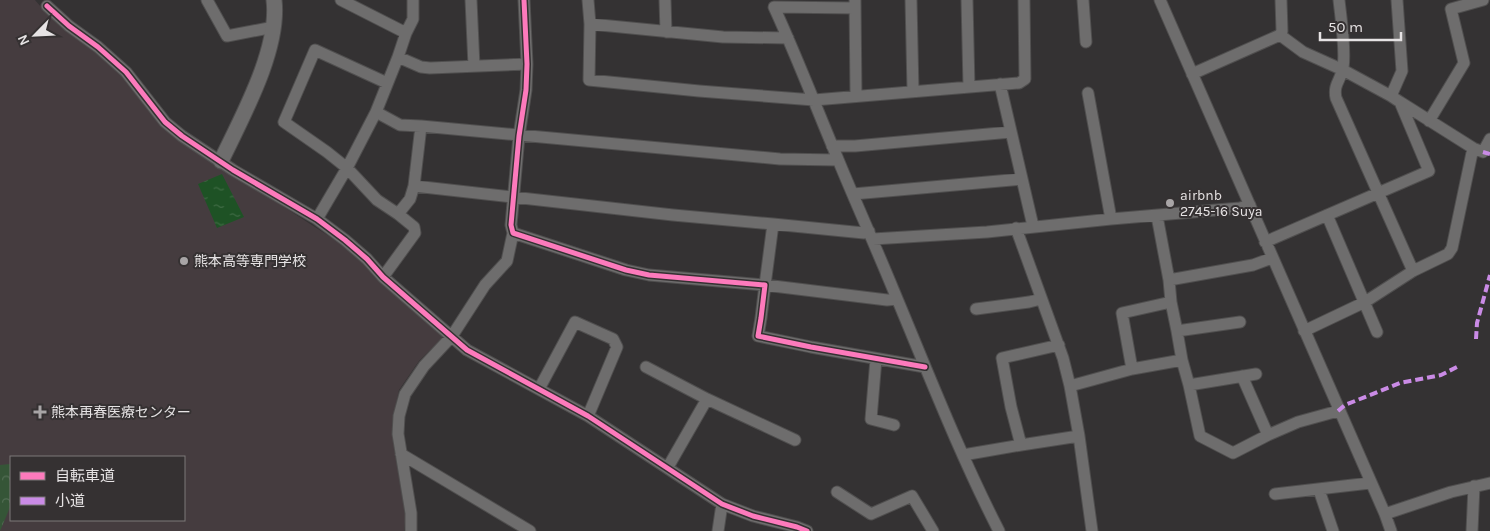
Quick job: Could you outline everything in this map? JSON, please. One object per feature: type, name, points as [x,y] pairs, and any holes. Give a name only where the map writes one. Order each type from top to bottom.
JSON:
[{"type":"street","points":[[206,0],[228,36],[274,27]]},
{"type":"street","points":[[221,161],[247,106],[270,49],[274,27],[274,0]]},
{"type":"street","points":[[341,0],[406,33]]},
{"type":"street","points":[[317,219],[347,168],[376,112],[413,19],[413,0]]},
{"type":"street","points":[[471,0],[474,66]]},
{"type":"street","points":[[411,531],[411,513],[398,434],[399,416],[405,394],[424,366],[452,336],[485,285],[507,261],[513,233],[510,225],[519,136],[526,90],[527,64],[524,0]]},
{"type":"street","points":[[588,0],[590,24],[589,80],[814,100],[1019,83],[1025,79],[1024,0]]},
{"type":"street","points":[[665,0],[666,32]]},
{"type":"street","points":[[911,0],[913,91]]},
{"type":"street","points":[[967,0],[969,87]]},
{"type":"street","points":[[1083,0],[1086,42]]},
{"type":"street","points":[[1160,0],[1391,531]]},
{"type":"street","points":[[1192,74],[1280,35],[1282,31],[1281,0]]},
{"type":"street","points":[[1340,0],[1344,58],[1343,70],[1334,91],[1413,270]]},
{"type":"street","points":[[1265,242],[1429,171],[1395,99],[1402,71],[1396,0]]},
{"type":"street","points":[[1429,121],[1464,63],[1451,9],[1483,0]]},
{"type":"street","points":[[856,96],[855,4],[774,7],[925,367],[979,492],[999,531]]},
{"type":"street","points":[[47,6],[126,72],[165,122],[182,136],[317,219],[346,240],[383,277],[467,350],[588,416],[722,504],[777,527],[797,527],[807,531]]},
{"type":"street","points":[[590,24],[723,37],[788,38]]},
{"type":"street","points":[[1280,35],[1303,52],[1343,70],[1395,99],[1473,148],[1483,152],[1490,139]]},
{"type":"street","points":[[383,277],[415,234],[414,227],[377,200],[347,168],[284,122],[315,50],[387,83]]},
{"type":"street","points":[[398,57],[421,67],[430,68],[527,64]]},
{"type":"street","points":[[1000,84],[1033,226]]},
{"type":"street","points":[[1088,93],[1112,219]]},
{"type":"street","points":[[376,112],[400,125],[780,159],[838,160]]},
{"type":"street","points":[[398,214],[410,199],[414,186],[421,126]]},
{"type":"street","points":[[832,146],[855,146],[1011,132]]},
{"type":"street","points":[[1304,331],[1365,302],[1413,270],[1448,254],[1452,248],[1473,148]]},
{"type":"street","points":[[853,194],[1022,179]]},
{"type":"street","points":[[414,186],[871,235],[987,232],[1033,226],[1240,208],[1250,205]]},
{"type":"street","points":[[1327,215],[1378,332]]},
{"type":"street","points":[[1157,216],[1182,360],[1200,436],[1233,453],[1298,422],[1338,411]]},
{"type":"street","points":[[773,224],[762,318],[758,336],[925,367]]},
{"type":"street","points":[[1016,228],[1059,345],[1070,386],[1092,531]]},
{"type":"street","points":[[513,233],[626,270],[648,275],[765,285],[887,300],[897,299]]},
{"type":"street","points":[[1169,280],[1253,266],[1272,258]]},
{"type":"street","points":[[976,309],[1041,299]]},
{"type":"street","points":[[1132,369],[1122,313],[1171,302]]},
{"type":"street","points":[[539,389],[575,322],[613,339],[617,347],[588,416]]},
{"type":"street","points":[[1177,331],[1240,322]]},
{"type":"street","points":[[1021,445],[1011,407],[1002,358],[1059,345]]},
{"type":"street","points":[[876,358],[871,419],[894,424]]},
{"type":"street","points":[[1070,386],[1132,369],[1182,360]]},
{"type":"street","points":[[646,367],[707,399],[795,440]]},
{"type":"street","points":[[1189,385],[1256,374]]},
{"type":"street","points":[[1242,376],[1268,436]]},
{"type":"street","points":[[668,467],[707,399]]},
{"type":"street","points":[[963,455],[1079,436]]},
{"type":"street","points":[[401,454],[530,531]]},
{"type":"street","points":[[1275,494],[1370,483]]},
{"type":"street","points":[[1385,514],[1451,492],[1490,483]]},
{"type":"street","points":[[1472,531],[1474,486]]},
{"type":"street","points":[[1319,490],[1333,531]]},
{"type":"street","points":[[837,492],[871,514],[912,496],[933,531]]},
{"type":"street","points":[[718,531],[722,504]]},
{"type":"shaded area","name":"熊本高等専門学校","points":[[0,0],[35,0],[65,30],[96,52],[123,75],[181,140],[341,244],[368,267],[382,284],[441,333],[443,337],[419,361],[399,390],[393,418],[393,440],[406,513],[404,531],[0,531]]},
{"type":"green space","points":[[10,464],[10,507],[0,531],[0,465]]},
{"type":"water","points":[[222,174],[244,217],[217,228],[198,184]]},
{"type":"marked path","points":[[1483,152],[1490,154]]},
{"type":"marked path","points":[[1476,339],[1477,323],[1490,275]]},
{"type":"marked path","points":[[1338,411],[1345,405],[1400,383],[1441,375],[1457,367]]},
{"type":"cycle path","points":[[524,0],[527,64],[526,90],[519,136],[511,225],[513,233],[626,270],[649,275],[765,285],[758,336],[925,367]]},
{"type":"cycle path","points":[[47,6],[126,72],[165,122],[182,136],[233,170],[317,219],[345,240],[367,259],[383,277],[467,350],[588,416],[722,504],[753,516],[807,531]]},
{"type":"place","name":"airbnb 2745-16 Suya","points":[[1170,203]]},
{"type":"place","name":"熊本高等専門学校","points":[[184,261]]},
{"type":"place","name":"熊本再春医療センター","points":[[40,412]]}]
